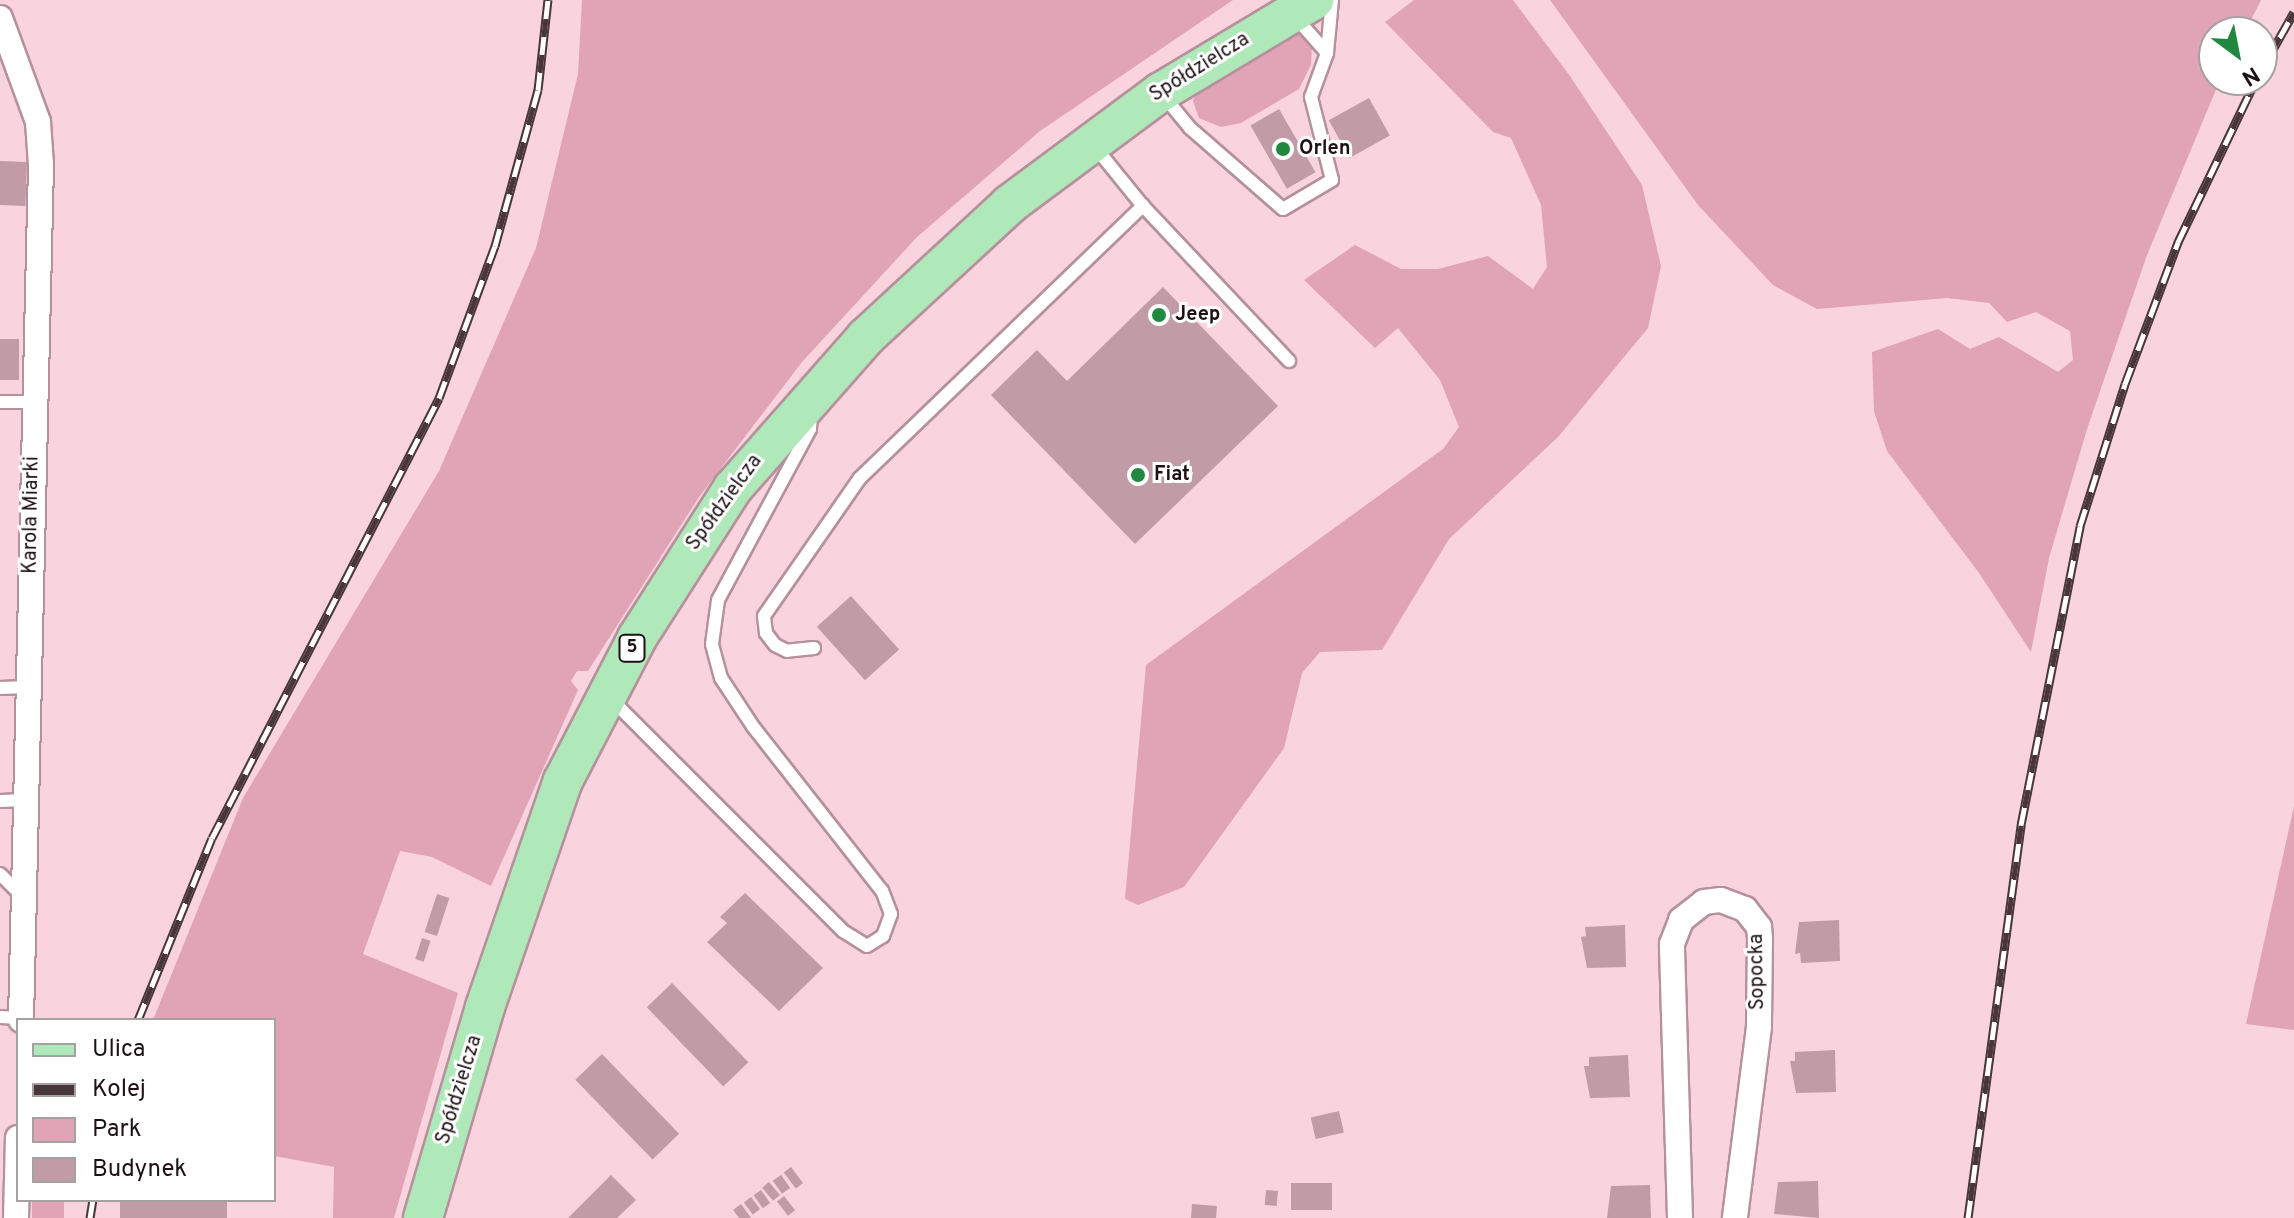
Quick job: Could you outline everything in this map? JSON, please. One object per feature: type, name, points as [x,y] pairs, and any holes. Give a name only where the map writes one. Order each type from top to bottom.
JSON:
[{"type":"main road","name":"Spółdzielcza","points":[[423,1218],[533,862],[599,690],[708,523],[813,393],[971,238],[1091,141],[1161,92],[1302,7]]},
{"type":"street","name":"Karola Miarki","points":[[0,18],[38,122],[24,897],[14,1018]]},
{"type":"street","name":"Sopocka","points":[[1680,1218],[1672,944],[1681,920],[1704,902],[1721,900],[1745,909],[1759,927],[1760,939],[1759,1027],[1735,1218]]},
{"type":"lane","points":[[1161,92],[1190,128],[1283,209],[1332,180],[1311,97],[1327,53],[1332,0]]},
{"type":"lane","points":[[1302,7],[1327,53]]},
{"type":"lane","points":[[1091,141],[1143,206],[1289,361]]},
{"type":"lane","points":[[814,648],[787,651],[775,645],[766,633],[764,616],[860,478],[1143,206]]},
{"type":"lane","points":[[599,690],[843,931],[867,946],[883,936],[891,914],[882,891],[754,728],[721,678],[712,644],[718,600],[810,429],[813,393]]},
{"type":"lane","points":[[0,402],[35,402]]},
{"type":"lane","points":[[0,688],[28,687]]},
{"type":"lane","points":[[0,801],[26,800]]},
{"type":"lane","points":[[0,874],[24,897]]},
{"type":"green space","points":[[582,0],[1233,0],[1040,131],[917,237],[802,362],[699,497],[588,671],[577,671],[571,681],[578,690],[491,886],[432,857],[400,851],[363,954],[458,993],[394,1218],[333,1218],[334,1167],[276,1156],[276,1018],[154,1018],[243,798],[439,471],[536,248],[578,74]]},
{"type":"green space","points":[[1414,0],[1513,0],[1570,76],[1642,185],[1661,266],[1648,328],[1558,437],[1449,539],[1382,650],[1320,652],[1302,673],[1284,748],[1184,887],[1138,905],[1125,899],[1146,665],[1443,449],[1459,427],[1440,380],[1398,328],[1375,348],[1304,280],[1355,245],[1401,269],[1438,269],[1488,256],[1533,289],[1547,267],[1541,205],[1511,138],[1493,132],[1385,22]]},
{"type":"green space","points":[[1550,0],[2261,0],[2253,16],[2198,16],[2198,96],[2213,96],[2147,255],[2087,429],[2049,558],[2031,652],[1979,573],[1887,451],[1874,411],[1872,352],[1938,329],[1970,349],[1999,337],[2058,372],[2073,360],[2070,331],[2036,312],[2007,322],[1989,303],[1947,298],[1817,309],[1773,285],[1698,205]]},
{"type":"green space","points":[[1294,32],[1305,35],[1312,45],[1311,65],[1299,89],[1241,123],[1221,127],[1199,118],[1193,101],[1198,89]]},
{"type":"green space","points":[[2294,806],[2294,1030],[2246,1024]]},
{"type":"green space","points":[[32,1202],[64,1202],[64,1218],[32,1218]]},
{"type":"building","points":[[1369,98],[1390,136],[1350,158],[1329,120]]},
{"type":"building","points":[[1279,109],[1316,172],[1287,189],[1250,126]]},
{"type":"building","points":[[0,161],[27,162],[25,206],[0,205]]},
{"type":"building","name":"Fiat","points":[[1163,287],[1278,406],[1135,544],[991,395],[1037,350],[1067,381]]},
{"type":"building","points":[[0,339],[19,339],[19,380],[0,380]]},
{"type":"building","points":[[851,596],[899,650],[865,680],[817,627]]},
{"type":"building","points":[[745,893],[823,968],[779,1011],[707,942],[727,923],[720,917]]},
{"type":"building","points":[[437,894],[449,898],[437,936],[425,932]]},
{"type":"building","points":[[1839,920],[1840,961],[1801,963],[1800,953],[1795,954],[1799,922]]},
{"type":"building","points":[[1625,925],[1626,967],[1587,968],[1581,937],[1586,936],[1585,927]]},
{"type":"building","points":[[422,938],[431,941],[424,962],[415,959]]},
{"type":"building","points":[[672,983],[748,1062],[723,1086],[647,1007]]},
{"type":"building","points":[[1835,1050],[1836,1092],[1796,1093],[1790,1061],[1795,1061],[1795,1052]]},
{"type":"building","points":[[602,1054],[679,1134],[652,1160],[575,1080]]},
{"type":"building","points":[[1628,1055],[1630,1097],[1590,1098],[1584,1066],[1589,1066],[1589,1057]]},
{"type":"building","points":[[1339,1111],[1344,1132],[1316,1139],[1311,1118]]},
{"type":"building","points":[[791,1167],[803,1183],[796,1188],[784,1172]]},
{"type":"building","points":[[611,1175],[636,1200],[617,1218],[568,1218]]},
{"type":"building","points":[[781,1175],[790,1188],[782,1194],[773,1181]]},
{"type":"building","points":[[1818,1181],[1819,1218],[1774,1214],[1778,1182]]},
{"type":"building","points":[[769,1182],[780,1195],[773,1201],[762,1188]]},
{"type":"building","points":[[1291,1183],[1332,1183],[1332,1210],[1291,1210]]},
{"type":"building","points":[[1650,1185],[1651,1218],[1607,1218],[1611,1186]]},
{"type":"building","points":[[761,1190],[770,1203],[763,1208],[754,1195]]},
{"type":"building","points":[[1266,1190],[1278,1191],[1277,1206],[1265,1205]]},
{"type":"building","points":[[784,1196],[795,1210],[788,1216],[777,1202]]},
{"type":"building","points":[[751,1197],[760,1209],[753,1214],[744,1202]]},
{"type":"building","points":[[120,1202],[227,1202],[227,1218],[120,1218]]},
{"type":"building","points":[[741,1204],[751,1218],[739,1218],[733,1210]]},
{"type":"building","points":[[1192,1204],[1217,1206],[1216,1218],[1191,1218]]},
{"type":"railway","points":[[139,1018],[212,838],[439,398],[495,246],[538,90],[548,0]]},
{"type":"railway","points":[[2278,40],[2294,12]]},
{"type":"railway","points":[[1968,1218],[2021,825],[2080,526],[2125,384],[2178,242],[2248,96]]},
{"type":"railway","points":[[90,1218],[93,1202]]},
{"type":"place","name":"Orlen","points":[[1283,149]]},
{"type":"place","name":"Jeep","points":[[1159,315]]},
{"type":"place","name":"Fiat","points":[[1138,475]]}]
